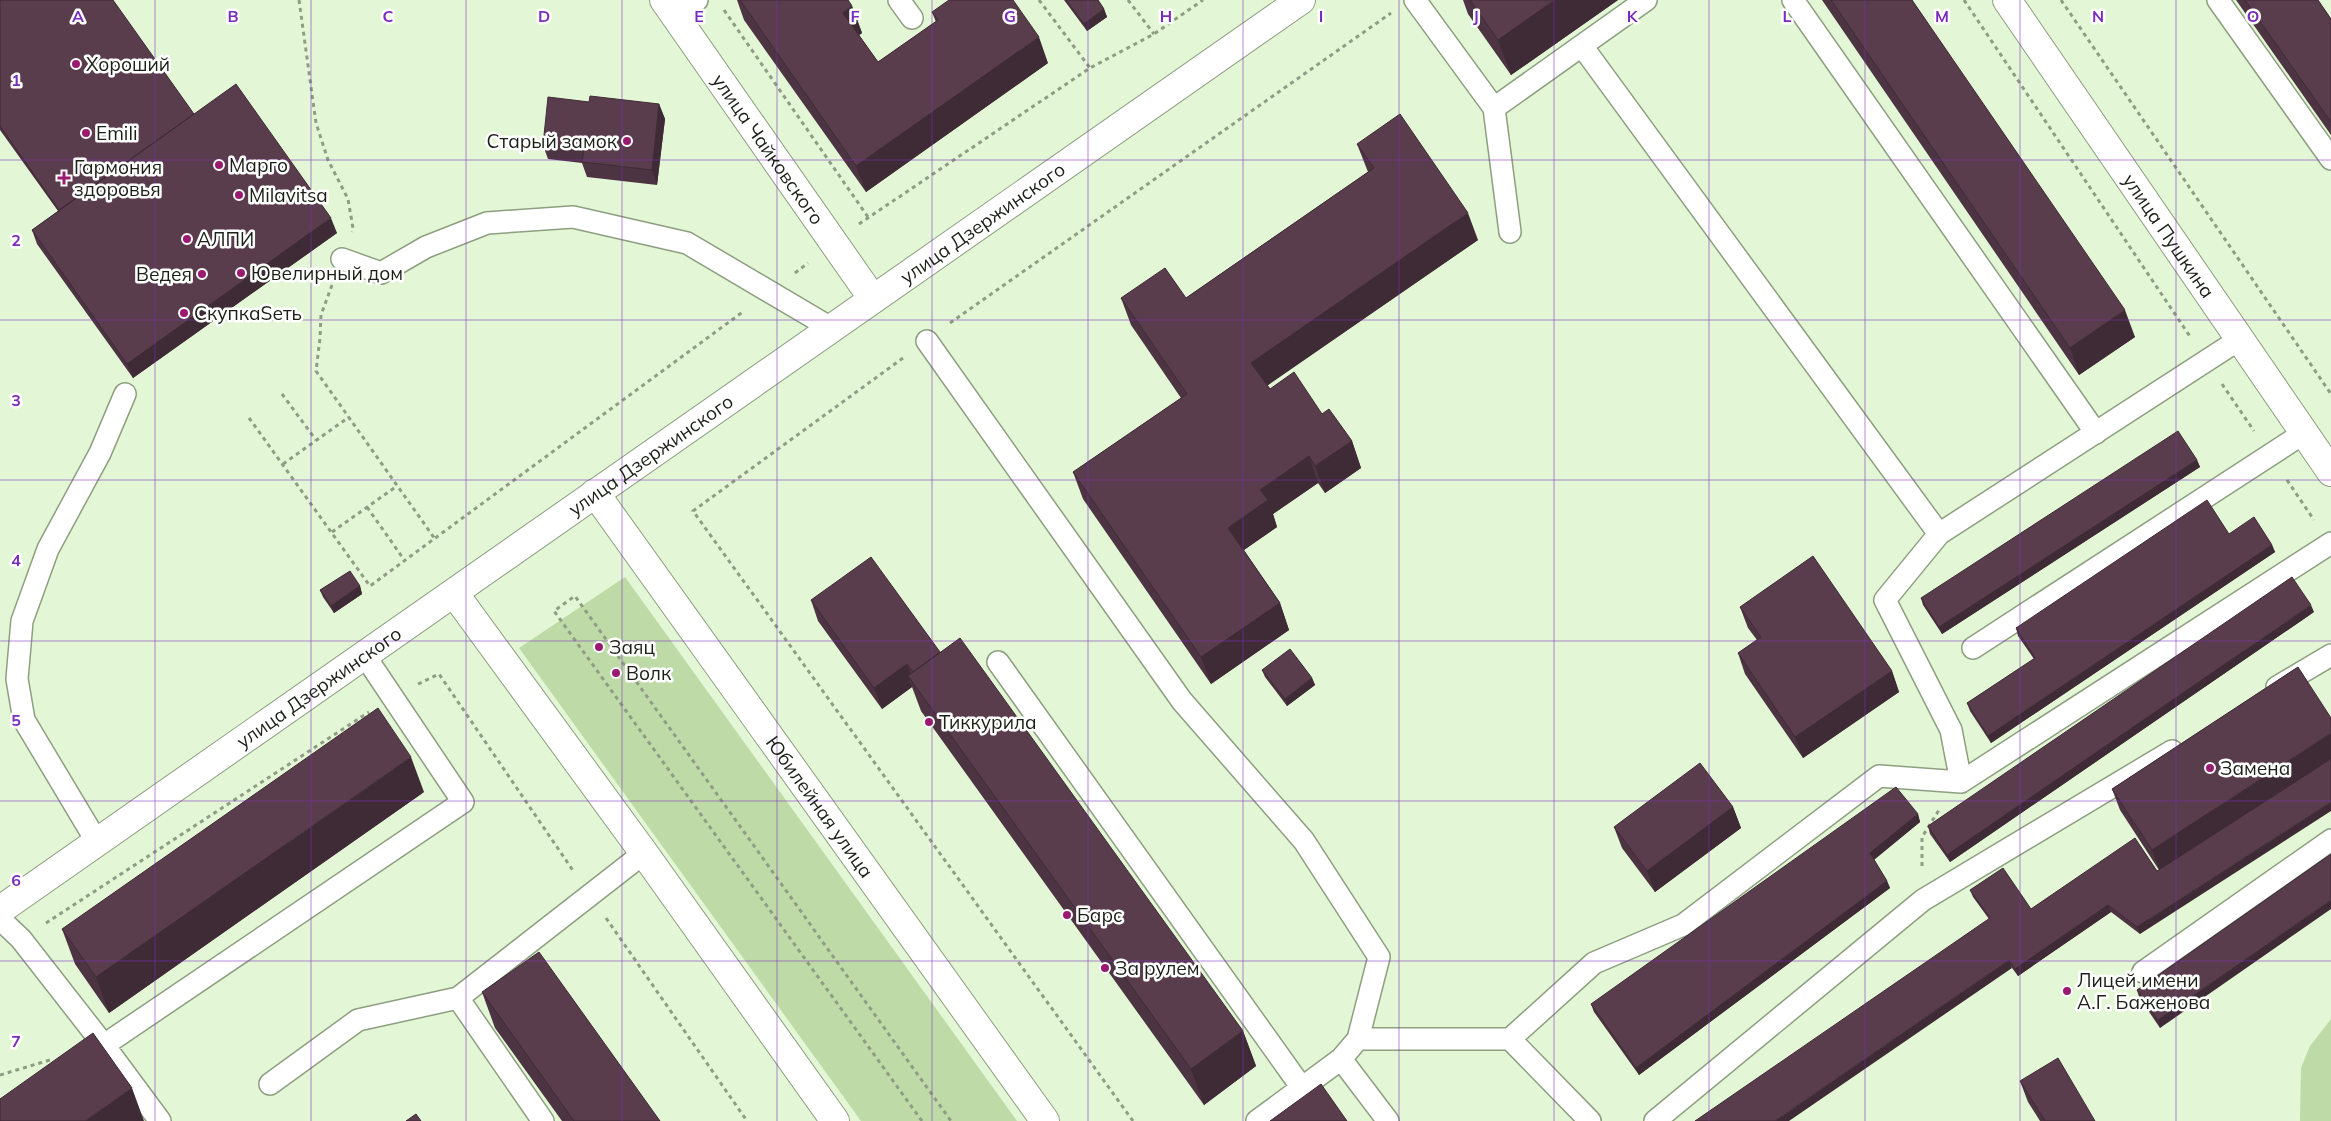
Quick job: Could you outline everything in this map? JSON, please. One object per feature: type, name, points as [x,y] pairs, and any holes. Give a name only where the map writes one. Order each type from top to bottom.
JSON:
[{"type":"main road","name":"улица Дзержинского","points":[[0,910],[1301,0]]},
{"type":"main road","name":"улица Пушкина","points":[[2007,0],[2331,472]]},
{"type":"main road","name":"улица Чайковского","points":[[670,9],[873,299]]},
{"type":"main road","name":"Юбилейная улица","points":[[595,493],[1045,1121]]},
{"type":"main road","points":[[454,592],[644,853],[835,1121]]},
{"type":"lane","points":[[670,9],[697,0]]},
{"type":"lane","points":[[900,0],[912,18]]},
{"type":"lane","points":[[1415,0],[1494,108],[1510,232]]},
{"type":"lane","points":[[1494,108],[1646,0]]},
{"type":"lane","points":[[1794,0],[2096,433]]},
{"type":"lane","points":[[2218,0],[2331,159]]},
{"type":"lane","points":[[1582,46],[1939,534]]},
{"type":"lane","points":[[342,260],[381,273],[426,247],[487,223],[573,216],[687,243],[831,328]]},
{"type":"lane","points":[[1961,782],[1951,730],[1885,600],[1939,534],[2240,339]]},
{"type":"lane","points":[[927,341],[1182,701],[1304,841],[1378,957],[1358,1039],[1341,1059],[1257,1121]]},
{"type":"lane","points":[[97,842],[24,720],[17,679],[22,621],[48,550],[100,453],[125,394]]},
{"type":"lane","points":[[1973,648],[2304,433]]},
{"type":"lane","points":[[1358,1039],[1510,1039],[1594,963],[1683,925],[1879,776],[1961,782],[2331,543]]},
{"type":"lane","points":[[2263,696],[2331,655]]},
{"type":"lane","points":[[64,1073],[103,1044],[463,802],[364,656]]},
{"type":"lane","points":[[998,662],[1302,1088]]},
{"type":"lane","points":[[1656,1121],[1923,900],[2186,742]]},
{"type":"lane","points":[[2143,972],[2331,840]]},
{"type":"lane","points":[[270,1084],[358,1020],[458,998],[644,853]]},
{"type":"lane","points":[[0,919],[21,939],[160,1121]]},
{"type":"lane","points":[[458,998],[543,1121]]},
{"type":"lane","points":[[1510,1039],[1590,1121]]},
{"type":"lane","points":[[1341,1059],[1388,1121]]},
{"type":"path","points":[[299,0],[316,122],[328,160],[348,199],[353,228],[321,315],[316,371],[435,539]]},
{"type":"path","points":[[1039,0],[1090,68]]},
{"type":"path","points":[[1128,0],[1154,34]]},
{"type":"path","points":[[249,418],[370,586],[769,293],[868,217],[1090,68],[1154,34],[1203,0]]},
{"type":"path","points":[[1964,0],[2207,361]]},
{"type":"path","points":[[2060,0],[2331,394]]},
{"type":"path","points":[[723,8],[868,217]]},
{"type":"path","points":[[1133,1121],[693,511],[960,315],[1393,12]]},
{"type":"path","points":[[282,394],[316,440]]},
{"type":"path","points":[[283,464],[349,417]]},
{"type":"path","points":[[332,532],[398,486]]},
{"type":"path","points":[[367,507],[405,561]]},
{"type":"path","points":[[922,1121],[554,611],[575,596],[951,1121]]},
{"type":"path","points":[[21,939],[392,696],[439,674]]},
{"type":"path","points":[[1923,900],[1922,837],[1961,782]]},
{"type":"green space","points":[[625,577],[1017,1121],[861,1121],[519,648]]},
{"type":"green space","points":[[2331,1019],[2331,1121],[2300,1121],[2301,1068],[2310,1046]]},
{"type":"building","points":[[0,0],[113,0],[194,114],[59,210],[0,126]]},
{"type":"building","points":[[740,0],[848,0],[852,6],[843,13],[878,62],[938,20],[932,12],[949,0],[1013,0],[1039,37],[856,166]]},
{"type":"building","points":[[1066,0],[1098,0],[1104,9],[1084,24]]},
{"type":"building","points":[[1470,0],[1555,0],[1498,40]]},
{"type":"building","points":[[1831,0],[1912,0],[2125,310],[2070,348]]},
{"type":"building","points":[[2245,0],[2318,0],[2331,19],[2331,122]]},
{"type":"building","name":"АЛПИ","points":[[236,84],[331,218],[127,364],[32,230]]},
{"type":"building","points":[[590,96],[659,104],[652,170],[582,162],[584,149],[543,145],[548,97],[589,102]]},
{"type":"building","points":[[1400,114],[1468,213],[1251,363],[1270,389],[1294,372],[1322,414],[1329,409],[1352,441],[1315,466],[1309,456],[1260,490],[1268,500],[1228,528],[1280,603],[1201,657],[1073,472],[1187,394],[1121,298],[1165,268],[1186,298],[1374,168],[1357,144]]},
{"type":"building","points":[[2178,431],[2197,460],[1939,627],[1921,598]]},
{"type":"building","points":[[2207,500],[2229,534],[2254,517],[2272,545],[1988,736],[1967,703],[2035,658],[2016,628]]},
{"type":"building","points":[[1813,556],[1892,671],[1795,737],[1738,653],[1761,637],[1740,607]]},
{"type":"building","points":[[871,557],[940,652],[913,672],[907,664],[874,688],[811,600]]},
{"type":"building","points":[[350,571],[360,586],[331,606],[320,590]]},
{"type":"building","points":[[2292,577],[2311,605],[1947,855],[1928,826]]},
{"type":"building","points":[[960,638],[1243,1031],[1191,1069],[908,676]]},
{"type":"building","points":[[1290,649],[1312,678],[1285,699],[1262,670]]},
{"type":"building","points":[[2298,667],[2331,718],[2331,733],[2152,850],[2112,789]]},
{"type":"building","points":[[378,708],[411,757],[96,977],[62,929]]},
{"type":"building","points":[[2331,759],[2331,802],[2137,927],[2108,905],[2015,969],[2009,960],[1775,1121],[1695,1121],[1990,918],[1970,890],[2003,868],[2031,909],[2135,838],[2157,871]]},
{"type":"building","points":[[1700,763],[1733,807],[1647,871],[1614,827]]},
{"type":"building","points":[[1896,787],[1918,814],[1870,853],[1887,881],[1636,1068],[1591,1004]]},
{"type":"building","points":[[2331,854],[2331,900],[2158,1020],[2137,990]]},
{"type":"building","points":[[539,952],[660,1121],[574,1121],[482,992]]},
{"type":"building","points":[[93,1033],[132,1088],[85,1121],[0,1121],[0,1099]]},
{"type":"building","points":[[2058,1058],[2095,1121],[2045,1121],[2020,1081]]},
{"type":"building","points":[[1321,1084],[1347,1121],[1270,1121]]},
{"type":"building","points":[[416,1114],[421,1121],[406,1121]]},
{"type":"place","name":"Хороший","points":[[76,64]]},
{"type":"place","name":"Emili","points":[[86,133]]},
{"type":"place","name":"Старый замок","points":[[627,141]]},
{"type":"place","name":"Марго","points":[[219,165]]},
{"type":"place","name":"Гармония здоровья","points":[[64,178]]},
{"type":"place","name":"Milavitsa","points":[[239,195]]},
{"type":"place","name":"АЛПИ","points":[[187,239]]},
{"type":"place","name":"Ювелирный дом","points":[[241,273]]},
{"type":"place","name":"Ведея","points":[[202,274]]},
{"type":"place","name":"СкупкаSеть","points":[[184,313]]},
{"type":"place","name":"Заяц","points":[[599,647]]},
{"type":"place","name":"Волк","points":[[616,673]]},
{"type":"place","name":"Тиккурила","points":[[929,722]]},
{"type":"place","name":"Замена","points":[[2210,768]]},
{"type":"place","name":"Барс","points":[[1067,915]]},
{"type":"place","name":"За рулем","points":[[1105,968]]},
{"type":"place","name":"Лицей имени А.Г. Баженова","points":[[2067,991]]}]
